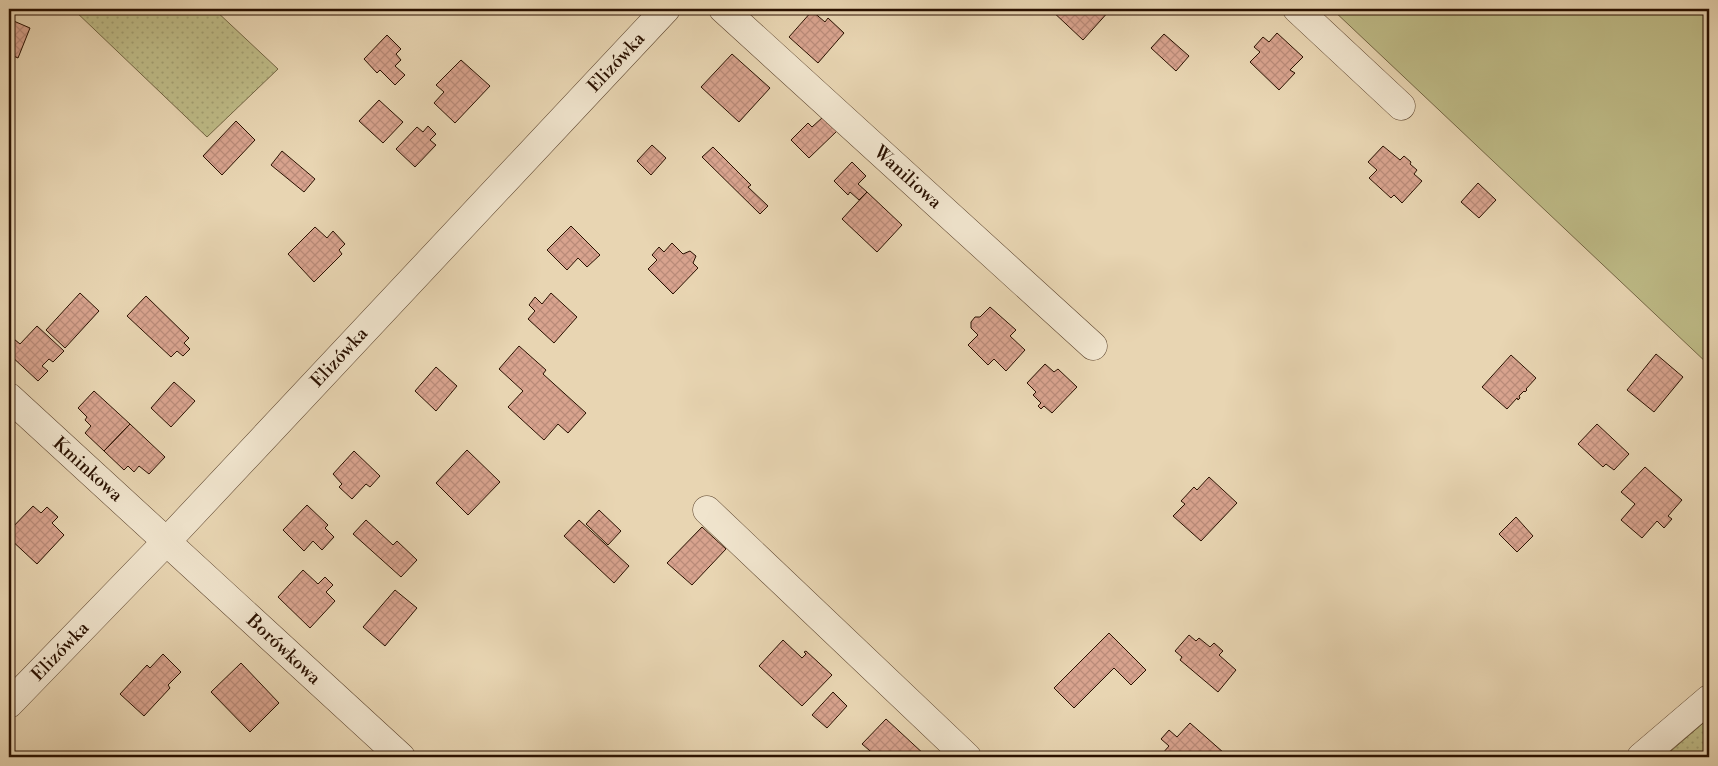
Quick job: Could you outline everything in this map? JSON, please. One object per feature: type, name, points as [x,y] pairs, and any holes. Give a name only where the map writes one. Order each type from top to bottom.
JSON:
[{"type":"street","name":"Elizówka","points":[[9,704],[167,541],[666,9]]},
{"type":"street","name":"Waniliowa","points":[[723,9],[1092,346]]},
{"type":"street","points":[[1297,9],[1401,106]]},
{"type":"street","name":"Kminkowa","points":[[9,397],[167,541]]},
{"type":"street","points":[[707,510],[967,757]]},
{"type":"street","name":"Borówkowa","points":[[167,541],[401,757]]},
{"type":"street","points":[[1641,757],[1709,699]]},
{"type":"shaded area","points":[[73,9],[214,9],[278,69],[207,137]]},
{"type":"shaded area","points":[[1332,9],[1702,9],[1709,16],[1709,365]]},
{"type":"shaded area","points":[[1709,718],[1709,757],[1664,757]]},
{"type":"building","points":[[1050,9],[1109,9],[1110,10],[1083,40]]},
{"type":"building","points":[[812,11],[825,22],[828,18],[844,33],[818,63],[789,37]]},
{"type":"building","points":[[9,19],[30,28],[18,58],[9,54]]},
{"type":"building","points":[[1277,33],[1303,57],[1290,70],[1295,73],[1279,90],[1250,62],[1260,52],[1254,47],[1263,37],[1269,42]]},
{"type":"building","points":[[1164,34],[1189,56],[1176,71],[1151,48]]},
{"type":"building","points":[[387,35],[401,49],[396,54],[401,60],[395,66],[405,75],[395,85],[380,70],[377,73],[364,59]]},
{"type":"building","points":[[732,54],[770,88],[739,122],[701,87]]},
{"type":"building","points":[[461,60],[490,86],[455,123],[434,103],[444,92],[436,85]]},
{"type":"building","points":[[379,100],[403,122],[383,143],[359,121]]},
{"type":"building","points":[[823,117],[837,131],[809,158],[791,140],[808,123],[812,127]]},
{"type":"building","points":[[236,121],[255,140],[222,175],[203,156]]},
{"type":"building","points":[[428,126],[436,134],[430,140],[436,145],[415,167],[396,149],[417,127],[423,132]]},
{"type":"building","points":[[652,145],[666,158],[651,175],[637,161]]},
{"type":"building","points":[[1383,146],[1400,160],[1404,156],[1411,162],[1410,164],[1417,170],[1414,174],[1422,181],[1402,203],[1394,195],[1391,198],[1369,178],[1377,170],[1368,162]]},
{"type":"building","points":[[713,147],[751,185],[748,187],[768,206],[760,214],[702,157]]},
{"type":"building","points":[[282,151],[315,179],[304,192],[271,165]]},
{"type":"building","points":[[852,162],[866,176],[858,184],[867,192],[859,200],[850,192],[848,195],[834,181]]},
{"type":"building","points":[[1478,183],[1496,200],[1479,218],[1461,202]]},
{"type":"building","points":[[867,192],[902,225],[877,252],[842,219]]},
{"type":"building","points":[[571,226],[600,255],[587,267],[578,258],[567,270],[547,250]]},
{"type":"building","points":[[315,227],[327,238],[333,231],[345,244],[339,250],[342,254],[314,282],[288,254]]},
{"type":"building","points":[[672,243],[683,254],[690,251],[696,256],[693,263],[698,268],[673,294],[648,269],[657,260],[652,255],[659,247],[664,252]]},
{"type":"building","points":[[80,293],[99,311],[65,348],[46,330]]},
{"type":"building","points":[[551,293],[577,317],[554,343],[528,319],[535,311],[529,305],[535,297],[542,304]]},
{"type":"building","points":[[146,296],[189,338],[184,343],[190,349],[183,356],[177,351],[171,357],[127,316]]},
{"type":"building","points":[[990,307],[1016,330],[1010,336],[1025,350],[1006,371],[994,359],[988,365],[968,345],[978,335],[971,328],[971,322],[975,317],[980,317]]},
{"type":"building","points":[[37,326],[64,351],[53,362],[49,359],[42,366],[48,371],[38,381],[9,354],[9,344],[14,339],[20,344]]},
{"type":"building","points":[[519,346],[546,370],[543,374],[586,413],[568,433],[558,424],[544,440],[508,407],[523,391],[499,369]]},
{"type":"building","points":[[1656,354],[1683,377],[1654,412],[1627,390]]},
{"type":"building","points":[[1511,355],[1536,378],[1527,390],[1519,396],[1520,398],[1518,400],[1517,398],[1507,409],[1482,387]]},
{"type":"building","points":[[1045,364],[1054,372],[1058,369],[1077,387],[1052,413],[1044,406],[1041,409],[1038,406],[1041,403],[1033,395],[1036,392],[1027,383]]},
{"type":"building","points":[[436,367],[457,386],[436,411],[415,391]]},
{"type":"building","points":[[174,382],[195,401],[171,427],[151,408]]},
{"type":"building","points":[[94,391],[130,424],[104,451],[85,433],[91,426],[85,420],[87,417],[78,408]]},
{"type":"building","points":[[130,424],[165,457],[149,474],[139,466],[134,472],[128,466],[124,470],[104,451]]},
{"type":"building","points":[[1597,424],[1629,454],[1614,470],[1606,464],[1603,467],[1578,444]]},
{"type":"building","points":[[467,450],[500,482],[468,515],[436,483]]},
{"type":"building","points":[[354,451],[380,476],[370,487],[366,484],[352,499],[339,487],[342,484],[333,474]]},
{"type":"building","points":[[1645,467],[1682,500],[1668,516],[1672,519],[1664,528],[1657,521],[1642,538],[1621,520],[1635,504],[1621,492]]},
{"type":"building","points":[[1209,477],[1237,503],[1201,541],[1173,516],[1185,504],[1181,501],[1194,487],[1197,490]]},
{"type":"building","points":[[307,505],[328,525],[325,528],[334,537],[322,550],[313,541],[304,551],[283,530]]},
{"type":"building","points":[[33,506],[41,513],[47,507],[58,517],[52,523],[64,535],[37,564],[9,538],[9,531]]},
{"type":"building","points":[[599,510],[621,531],[608,545],[586,524]]},
{"type":"building","points":[[1516,517],[1533,536],[1517,552],[1499,534]]},
{"type":"building","points":[[366,520],[393,545],[397,541],[417,560],[401,577],[353,534]]},
{"type":"building","points":[[579,520],[629,566],[614,583],[564,536]]},
{"type":"building","points":[[702,527],[726,549],[692,585],[667,563]]},
{"type":"building","points":[[303,570],[318,584],[325,577],[333,585],[326,592],[335,601],[310,628],[278,597]]},
{"type":"building","points":[[395,590],[417,608],[385,646],[363,627]]},
{"type":"building","points":[[1109,633],[1146,670],[1131,685],[1114,668],[1074,708],[1054,688]]},
{"type":"building","points":[[1189,635],[1196,641],[1199,638],[1210,647],[1214,643],[1223,651],[1219,655],[1236,670],[1218,692],[1180,660],[1182,657],[1175,651]]},
{"type":"building","points":[[783,640],[802,658],[806,651],[832,675],[802,706],[759,666]]},
{"type":"building","points":[[163,654],[181,672],[168,685],[170,688],[144,716],[120,694],[147,665],[150,668]]},
{"type":"building","points":[[241,663],[279,703],[250,732],[211,692]]},
{"type":"building","points":[[833,692],[847,706],[827,728],[812,715]]},
{"type":"building","points":[[886,719],[926,756],[877,757],[862,744]]},
{"type":"building","points":[[1190,723],[1224,753],[1221,757],[1166,757],[1162,754],[1169,746],[1161,739],[1169,730],[1177,737]]},
{"type":"building","points":[[1031,752],[1037,757],[1027,757]]}]
